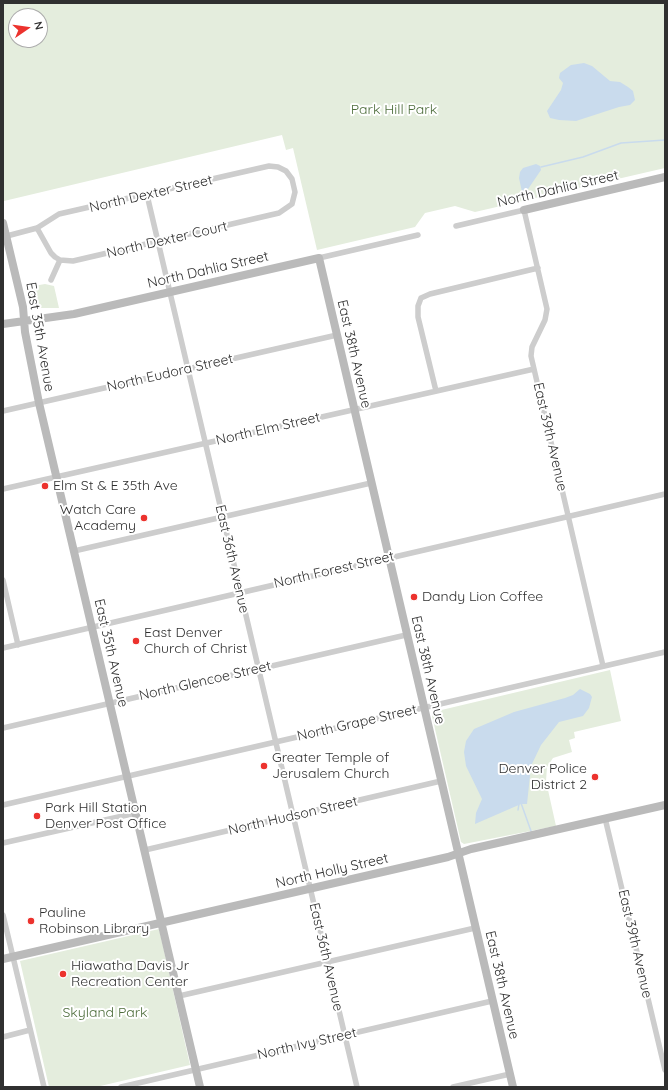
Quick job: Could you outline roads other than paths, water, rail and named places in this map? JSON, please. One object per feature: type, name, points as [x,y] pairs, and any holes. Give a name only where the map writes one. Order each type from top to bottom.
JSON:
[{"type":"street","name":"North Dexter Street","points":[[5,237],[37,228],[59,214],[272,166],[286,171],[292,179],[294,185]]},
{"type":"street","name":"North Dahlia Street","points":[[456,226],[665,177]]},
{"type":"street","name":"North Dexter Court","points":[[60,260],[73,261],[158,243],[284,211],[293,201],[295,192],[294,185]]},
{"type":"street","name":"East 36th Avenue","points":[[147,195],[356,1087]]},
{"type":"street","name":"East 39th Avenue","points":[[524,210],[547,309],[545,320],[536,336],[531,351],[534,369],[603,666]]},
{"type":"street","name":"East 35th Avenue","points":[[3,223],[22,307],[39,402],[200,1087]]},
{"type":"street","points":[[37,228],[51,253],[60,260],[51,280]]},
{"type":"street","name":"North Dahlia Street","points":[[3,324],[74,314],[418,235]]},
{"type":"street","name":"East 38th Avenue","points":[[319,258],[423,708],[513,1087]]},
{"type":"street","points":[[436,391],[418,317],[418,306],[421,298],[430,294],[538,268]]},
{"type":"street","name":"North Eudora Street","points":[[3,411],[337,335]]},
{"type":"street","name":"North Elm Street","points":[[3,489],[534,369]]},
{"type":"street","points":[[74,551],[371,483]]},
{"type":"street","name":"North Forest Street","points":[[3,648],[665,494]]},
{"type":"street","points":[[3,580],[18,645]]},
{"type":"street","name":"North Glencoe Street","points":[[3,728],[406,635]]},
{"type":"street","name":"North Grape Street","points":[[3,805],[665,652]]},
{"type":"street","name":"North Hudson Street","points":[[145,850],[441,781]]},
{"type":"street","name":"North Holly Street","points":[[3,959],[310,889],[665,805]]},
{"type":"street","points":[[3,843],[136,813]]},
{"type":"street","name":"East 39th Avenue","points":[[605,818],[665,1070]]},
{"type":"street","points":[[3,915],[44,1087]]},
{"type":"street","points":[[179,996],[475,928]]},
{"type":"street","name":"North Ivy Street","points":[[120,1087],[492,1001]]},
{"type":"street","points":[[3,1037],[30,1030]]},
{"type":"street","points":[[453,1087],[510,1074]]},
{"type":"water","points":[[584,63],[592,66],[610,81],[620,82],[628,87],[633,91],[635,100],[630,105],[619,107],[576,121],[550,118],[547,111],[561,90],[563,83],[559,78],[560,73],[571,65]]},
{"type":"water","points":[[536,164],[540,166],[541,170],[526,192],[522,192],[519,178],[520,172],[523,168]]},
{"type":"water","points":[[580,689],[590,694],[592,697],[589,708],[583,716],[559,722],[541,745],[531,766],[527,804],[521,804],[475,824],[476,813],[482,799],[466,766],[464,752],[466,741],[474,729],[514,712],[573,695]]},
{"type":"waterway","points":[[541,167],[583,157],[621,143],[665,140]]},
{"type":"waterway","points":[[521,803],[531,831]]},
{"type":"waterway","points":[[518,810],[519,804]]},
{"type":"place","name":"Elm St & E 35th Ave","points":[[45,486]]},
{"type":"place","name":"Watch Care Academy","points":[[144,518]]},
{"type":"place","name":"Dandy Lion Coffee","points":[[414,597]]},
{"type":"place","name":"East Denver Church of Christ","points":[[136,641]]},
{"type":"place","name":"Greater Temple of Jerusalem Church","points":[[264,766]]},
{"type":"place","name":"Denver Police District 2","points":[[595,777]]},
{"type":"place","name":"Park Hill Station Denver Post Office","points":[[37,816]]},
{"type":"place","name":"Pauline Robinson Library","points":[[31,921]]},
{"type":"place","name":"Hiawatha Davis Jr Recreation Center","points":[[63,974]]},
{"type":"park label","name":"Park Hill Park","points":[[394,110]]},
{"type":"park label","name":"Skyland Park","points":[[105,1013]]}]
